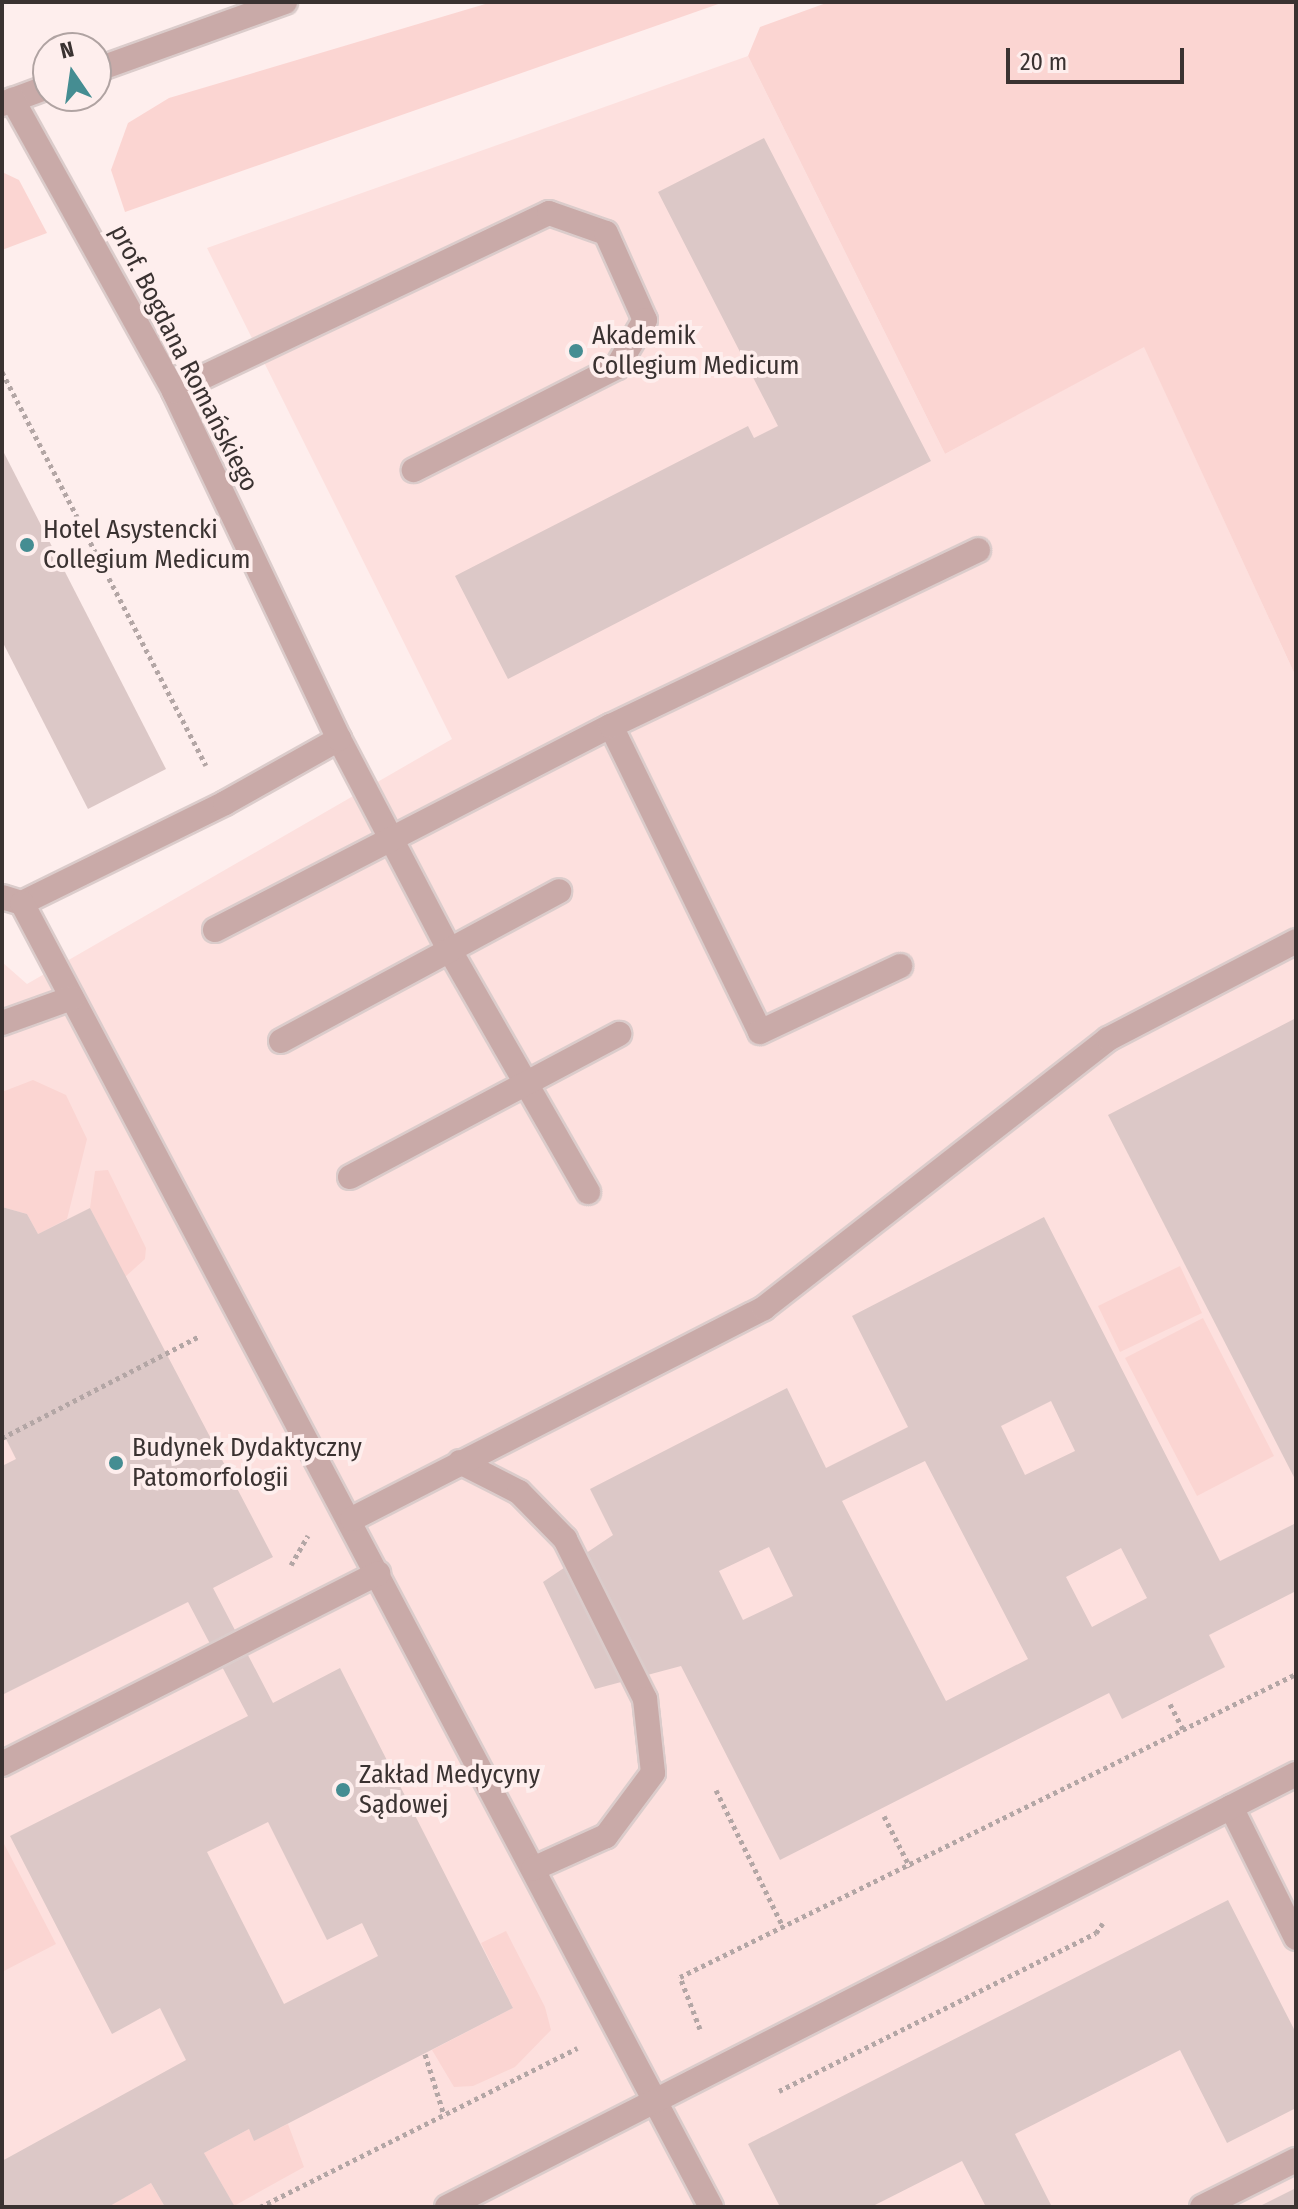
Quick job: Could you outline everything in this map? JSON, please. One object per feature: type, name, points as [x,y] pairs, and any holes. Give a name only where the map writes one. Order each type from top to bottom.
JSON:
[{"type":"street","points":[[112,64],[285,2]]},
{"type":"street","points":[[7,102],[32,93]]},
{"type":"street","name":"prof. Bogdana Romańskiego","points":[[7,102],[174,391],[339,739],[449,949],[588,1192]]},
{"type":"street","points":[[174,391],[549,213],[606,233],[645,320],[617,367],[414,470]]},
{"type":"street","points":[[215,930],[611,726],[978,550]]},
{"type":"street","points":[[611,726],[760,1032],[900,966]]},
{"type":"street","points":[[339,739],[225,803],[12,900],[72,998],[352,1519],[711,2207]]},
{"type":"street","points":[[281,1041],[559,891]]},
{"type":"street","points":[[352,1519],[764,1308],[1108,1039],[1296,941]]},
{"type":"street","points":[[2,1023],[72,998]]},
{"type":"street","points":[[350,1177],[619,1034]]},
{"type":"street","points":[[460,1462],[519,1492],[565,1539],[645,1699],[653,1773],[606,1836],[533,1869]]},
{"type":"street","points":[[2,1764],[378,1573]]},
{"type":"street","points":[[447,2207],[550,2151],[657,2103],[1296,1774]]},
{"type":"street","points":[[1231,1807],[1296,1938]]},
{"type":"street","points":[[1202,2207],[1296,2160]]},
{"type":"path","points":[[2,372],[225,803]]},
{"type":"path","points":[[193,1323],[207,1350]]},
{"type":"path","points":[[2,1438],[200,1336]]},
{"type":"path","points":[[301,1522],[315,1549]]},
{"type":"path","points":[[297,1559],[308,1535]]},
{"type":"path","points":[[718,2072],[680,1977],[910,1867],[1296,1674]]},
{"type":"path","points":[[1170,1704],[1184,1731]]},
{"type":"path","points":[[716,1790],[783,1927]]},
{"type":"path","points":[[884,1816],[910,1867]]},
{"type":"path","points":[[773,2094],[1096,1933],[1108,1915]]},
{"type":"path","points":[[260,2207],[581,2046],[574,2033]]},
{"type":"path","points":[[425,2054],[444,2115]]},
{"type":"shaded area","points":[[492,2],[724,2],[125,212],[111,170],[128,123],[169,98]]},
{"type":"shaded area","points":[[829,2],[1296,2],[1296,677],[1144,347],[945,454],[748,56],[760,27]]},
{"type":"shaded area","points":[[748,56],[945,454],[1144,346],[1296,677],[1296,2207],[2,2207],[2,962],[27,984],[452,739],[207,248]]},
{"type":"shaded area","points":[[2,172],[19,180],[47,233],[2,250]]},
{"type":"shaded area","points":[[33,1080],[66,1095],[87,1139],[67,1219],[38,1234],[27,1214],[2,1207],[2,1092]]},
{"type":"shaded area","points":[[108,1170],[146,1248],[145,1259],[125,1277],[90,1208],[95,1171]]},
{"type":"shaded area","points":[[1180,1266],[1202,1313],[1120,1352],[1098,1306]]},
{"type":"shaded area","points":[[1203,1318],[1274,1456],[1197,1496],[1125,1358]]},
{"type":"shaded area","points":[[2,1840],[56,1944],[2,1972]]},
{"type":"shaded area","points":[[506,1931],[545,2007],[551,2030],[515,2067],[473,2086],[454,2087],[432,2050],[513,2008],[481,1943]]},
{"type":"shaded area","points":[[288,2124],[304,2167],[234,2206],[204,2153],[249,2129],[254,2140]]},
{"type":"shaded area","points":[[151,2183],[165,2207],[107,2207]]},
{"type":"building","name":"Akademik Collegium Medicum","points":[[764,138],[931,461],[508,679],[455,576],[748,426],[754,438],[778,426],[658,192]]},
{"type":"building","name":"Hotel Asystencki Collegium Medicum","points":[[2,449],[166,769],[88,809],[2,641]]},
{"type":"building","points":[[1296,1018],[1296,1481],[1108,1115]]},
{"type":"building","points":[[2,1207],[27,1214],[38,1234],[90,1208],[273,1557],[213,1588],[273,1703],[340,1668],[513,2008],[254,2141],[249,2129],[204,2153],[235,2207],[165,2207],[151,2183],[108,2207],[2,2207],[2,2161],[186,2060],[160,2008],[112,2034],[10,1836],[248,1716],[188,1602],[2,1695],[2,1466],[16,1459],[2,1431]],"holes":[[[268,1822],[327,1940],[362,1923],[378,1956],[284,2004],[207,1852]]]},
{"type":"building","points":[[1044,1217],[1220,1561],[1296,1523],[1296,1591],[1209,1635],[1225,1667],[1122,1719],[1109,1693],[780,1860],[681,1666],[595,1689],[543,1582],[613,1535],[590,1489],[787,1388],[826,1468],[908,1427],[852,1316]],"holes":[[[1051,1401],[1075,1451],[1025,1475],[1001,1426]],[[925,1461],[1028,1659],[946,1701],[842,1501]],[[769,1547],[793,1596],[743,1620],[719,1571]],[[1121,1548],[1147,1598],[1092,1627],[1066,1577]]]},
{"type":"building","points":[[1228,1900],[1296,2033],[1296,2108],[1227,2143],[1180,2050],[1015,2134],[1052,2207],[986,2207],[962,2161],[871,2207],[780,2207],[748,2144]]},
{"type":"building","points":[[1296,2188],[1296,2207],[1258,2207]]},
{"type":"place","name":"Akademik Collegium Medicum","points":[[576,351]]},
{"type":"place","name":"Hotel Asystencki Collegium Medicum","points":[[27,545]]},
{"type":"place","name":"Budynek Dydaktyczny Patomorfologii","points":[[116,1463]]},
{"type":"place","name":"Zakład Medycyny Sądowej","points":[[343,1790]]}]
